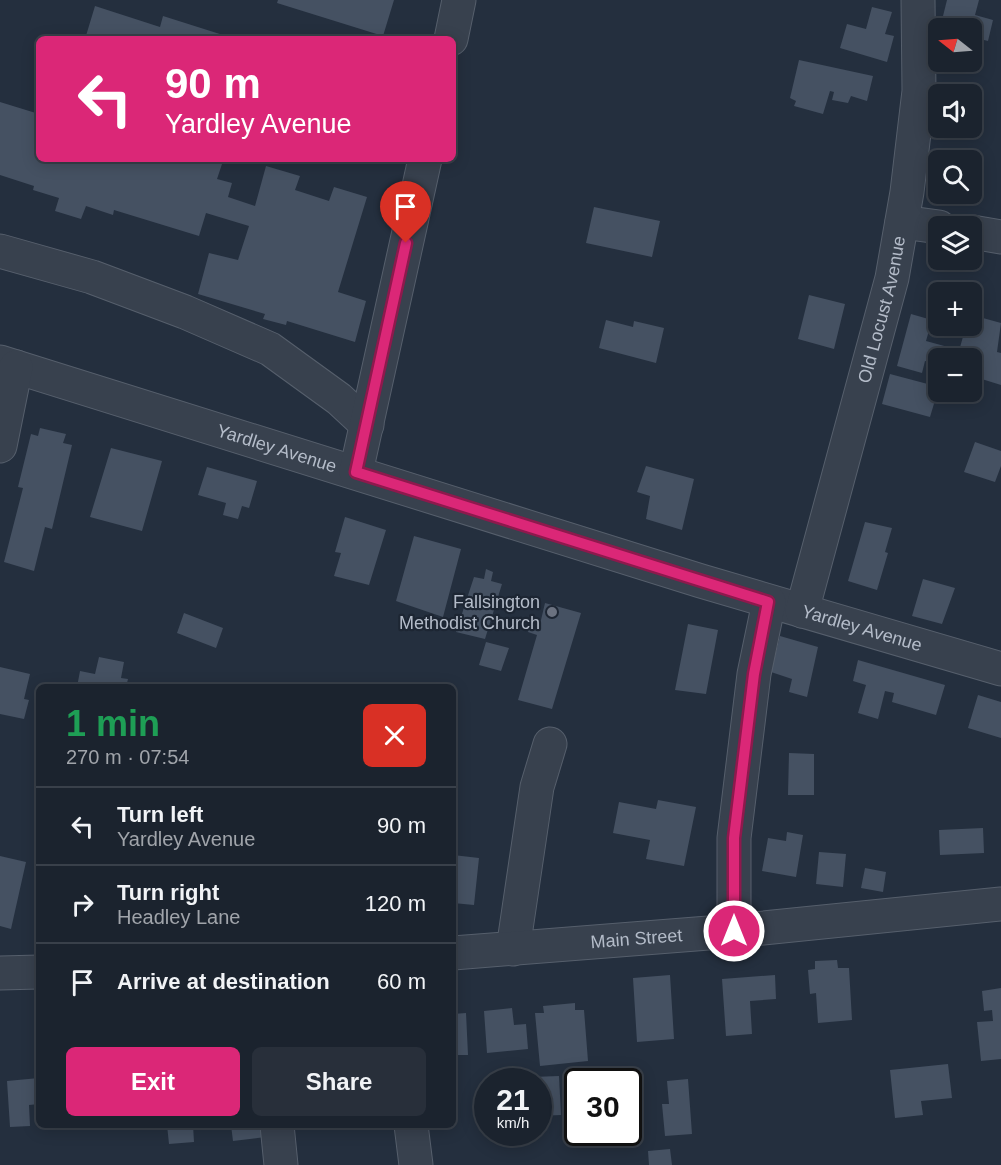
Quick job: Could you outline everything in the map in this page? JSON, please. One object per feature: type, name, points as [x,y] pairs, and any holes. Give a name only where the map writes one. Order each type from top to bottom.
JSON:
[{"type":"street","points":[[452,36],[459,0]]},
{"type":"street","name":"Old Locust Avenue","points":[[802,611],[892,278],[902,222],[919,91],[918,0]]},
{"type":"street","points":[[356,472],[424,162]]},
{"type":"street","points":[[902,222],[928,226]]},
{"type":"street","points":[[982,234],[1001,237]]},
{"type":"street","points":[[0,251],[92,277],[185,312],[270,349],[339,399],[367,425]]},
{"type":"street","points":[[0,446],[8,365]]},
{"type":"street","name":"Yardley Avenue","points":[[8,365],[768,602],[1001,669]]},
{"type":"street","points":[[734,931],[734,838],[754,674],[768,602]]},
{"type":"street","points":[[513,949],[537,787],[550,744]]},
{"type":"street","name":"Main Street","points":[[456,952],[734,931],[1001,904]]},
{"type":"street","points":[[0,973],[36,972]]},
{"type":"street","points":[[277,1128],[281,1165]]},
{"type":"street","points":[[411,1128],[416,1165]]},
{"type":"building","points":[[278,0],[394,0],[383,36],[277,3]]},
{"type":"building","points":[[947,0],[979,0],[975,15],[993,20],[988,41],[982,40],[982,18],[942,18]]},
{"type":"building","points":[[95,6],[160,27],[163,16],[223,35],[223,36],[86,36]]},
{"type":"building","points":[[872,7],[892,12],[885,34],[894,36],[887,62],[840,48],[847,24],[866,29]]},
{"type":"building","points":[[799,60],[873,76],[867,101],[851,96],[848,103],[832,100],[834,92],[830,91],[823,114],[794,106],[796,101],[790,98]]},
{"type":"building","points":[[0,102],[36,113],[36,162],[216,162],[222,164],[217,179],[232,183],[228,197],[255,206],[266,166],[300,176],[295,190],[329,201],[334,187],[367,197],[338,292],[366,301],[355,342],[287,321],[286,325],[263,319],[265,314],[198,294],[209,253],[238,260],[249,226],[206,213],[199,236],[114,210],[113,215],[86,206],[81,219],[55,211],[59,198],[33,190],[34,186],[0,175]]},
{"type":"building","points":[[594,207],[660,221],[652,257],[586,243]]},
{"type":"building","points":[[809,295],[845,304],[834,349],[798,339]]},
{"type":"building","points":[[911,314],[928,319],[926,341],[948,348],[928,348],[928,362],[925,361],[922,373],[897,366]]},
{"type":"building","points":[[982,318],[1001,323],[997,352],[1001,353],[1001,385],[982,379],[982,348],[960,348],[963,336],[982,336]]},
{"type":"building","points":[[606,320],[633,327],[634,321],[664,328],[656,363],[599,348]]},
{"type":"building","points":[[890,374],[928,384],[928,402],[934,402],[930,417],[882,404]]},
{"type":"building","points":[[40,428],[66,434],[63,443],[72,445],[52,529],[45,527],[34,571],[4,562],[23,488],[18,487],[31,434],[38,436]]},
{"type":"building","points":[[975,442],[1001,451],[1001,466],[995,482],[964,472]]},
{"type":"building","points":[[111,448],[162,461],[142,531],[90,517]]},
{"type":"building","points":[[646,466],[694,479],[682,530],[646,519],[650,496],[637,492]]},
{"type":"building","points":[[207,467],[257,481],[249,508],[242,506],[238,519],[223,515],[226,503],[198,495]]},
{"type":"building","points":[[345,517],[386,530],[369,585],[334,576],[341,553],[335,552]]},
{"type":"building","points":[[865,522],[892,528],[885,552],[888,553],[877,590],[848,581]]},
{"type":"building","points":[[414,536],[461,549],[443,617],[396,601]]},
{"type":"building","points":[[486,569],[493,572],[491,581],[502,584],[485,639],[456,632],[474,577],[484,579]]},
{"type":"building","points":[[923,579],[955,588],[942,624],[912,616]]},
{"type":"building","points":[[545,603],[581,613],[552,709],[518,700],[537,635],[528,632],[532,618],[541,620]]},
{"type":"building","points":[[184,613],[223,628],[216,648],[177,633]]},
{"type":"building","points":[[688,624],[718,630],[706,694],[675,690]]},
{"type":"building","points":[[780,636],[818,647],[807,697],[789,692],[792,679],[771,672]]},
{"type":"building","points":[[486,642],[509,648],[501,671],[479,665]]},
{"type":"building","points":[[99,657],[124,662],[121,678],[128,679],[127,684],[78,684],[80,671],[95,674]]},
{"type":"building","points":[[858,660],[945,685],[936,715],[892,702],[894,693],[885,691],[878,719],[858,713],[866,685],[853,681]]},
{"type":"building","points":[[0,667],[30,674],[24,699],[29,700],[24,719],[0,714]]},
{"type":"building","points":[[978,695],[1001,702],[1001,738],[968,728]]},
{"type":"building","points":[[789,753],[814,754],[814,795],[788,795]]},
{"type":"building","points":[[658,800],[696,807],[684,866],[646,859],[650,840],[613,833],[619,802],[656,809]]},
{"type":"building","points":[[983,828],[984,853],[940,855],[939,830]]},
{"type":"building","points":[[787,832],[803,835],[796,877],[762,871],[768,838],[786,841]]},
{"type":"building","points":[[819,852],[846,854],[843,887],[816,884]]},
{"type":"building","points":[[456,855],[479,858],[474,905],[456,903]]},
{"type":"building","points":[[0,856],[26,862],[11,929],[0,926]]},
{"type":"building","points":[[865,868],[886,872],[883,892],[861,888]]},
{"type":"building","points":[[837,960],[838,968],[849,968],[852,1020],[818,1023],[816,993],[810,994],[808,970],[815,969],[815,961]]},
{"type":"building","points":[[670,975],[674,1039],[637,1042],[633,978]]},
{"type":"building","points":[[775,975],[776,999],[750,1001],[752,1034],[726,1036],[722,979]]},
{"type":"building","points":[[1001,988],[1001,1059],[981,1061],[977,1022],[993,1021],[992,1010],[984,1011],[982,991]]},
{"type":"building","points":[[575,1003],[575,1010],[584,1010],[588,1061],[540,1066],[535,1013],[544,1013],[543,1006]]},
{"type":"building","points":[[512,1008],[514,1025],[526,1024],[528,1049],[487,1053],[484,1011]]},
{"type":"building","points":[[466,1013],[468,1055],[456,1055],[456,1014]]},
{"type":"building","points":[[948,1064],[952,1098],[921,1101],[923,1115],[895,1118],[890,1070]]},
{"type":"building","points":[[552,1076],[559,1076],[561,1115],[552,1115]]},
{"type":"building","points":[[36,1078],[36,1104],[29,1105],[30,1126],[10,1127],[7,1081]]},
{"type":"building","points":[[688,1079],[692,1134],[665,1136],[662,1104],[669,1104],[667,1081]]},
{"type":"building","points":[[167,1128],[193,1128],[194,1142],[169,1144]]},
{"type":"building","points":[[231,1128],[264,1128],[265,1137],[233,1141]]},
{"type":"building","points":[[670,1149],[672,1165],[649,1165],[648,1151]]},
{"type":"place","name":"Fallsington Methodist Church","points":[[552,612]]},
{"type":"route","points":[[406,243],[356,472],[768,602],[754,674],[734,838],[734,931]]}]
